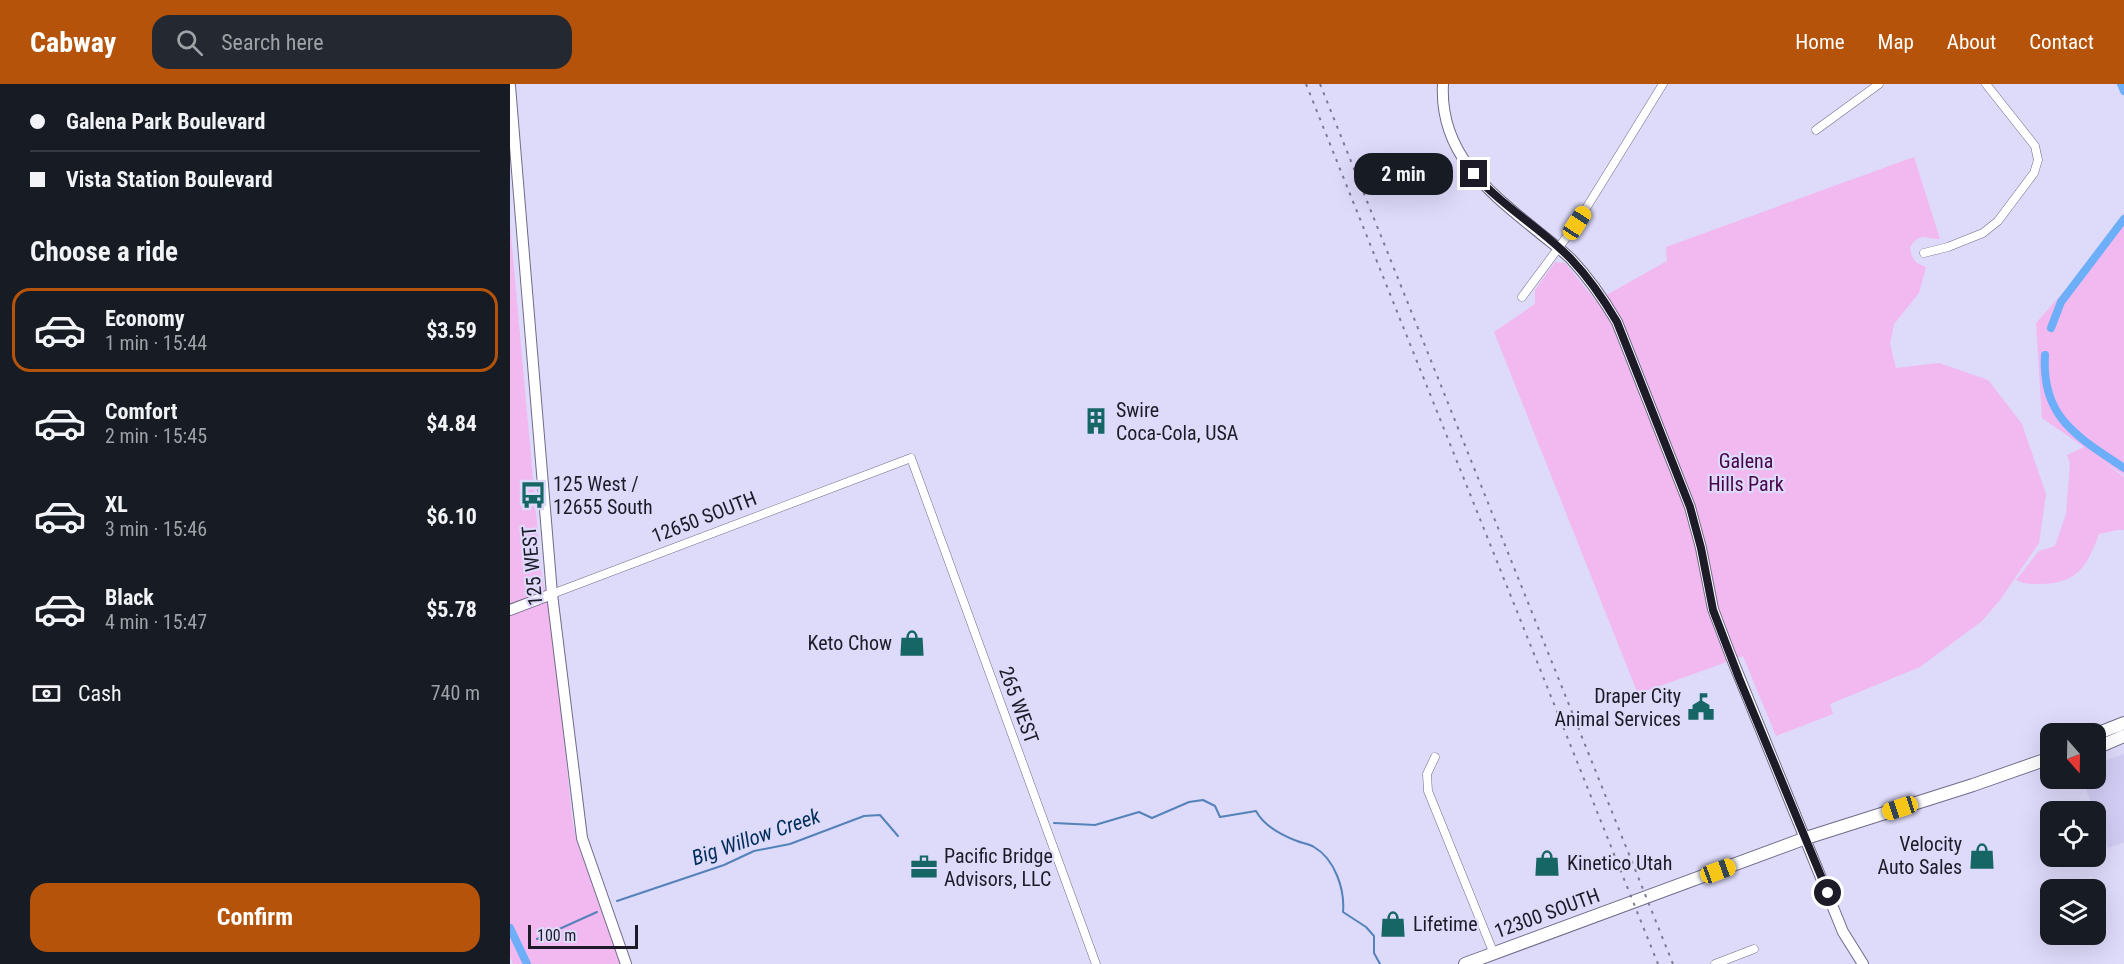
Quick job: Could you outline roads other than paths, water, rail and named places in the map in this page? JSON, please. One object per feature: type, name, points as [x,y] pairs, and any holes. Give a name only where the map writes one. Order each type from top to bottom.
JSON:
[{"type":"main road","points":[[2106,730],[2124,723]]},
{"type":"main road","points":[[2106,744],[2124,736]]},
{"type":"main road","name":"12300 SOUTH","points":[[1465,964],[1806,838],[2040,762]]},
{"type":"street","points":[[1443,84],[1443,114],[1455,147],[1465,163],[1497,198],[1570,258],[1602,297],[1617,322],[1690,507],[1701,548],[1713,610],[1739,678],[1843,932],[1863,964]]},
{"type":"street","points":[[1522,297],[1594,196],[1663,84]]},
{"type":"street","points":[[1816,130],[1879,84]]},
{"type":"street","points":[[1924,253],[1948,247],[1983,233],[1998,221],[2034,173],[2038,160],[2035,146],[1986,84]]},
{"type":"street","name":"125 WEST","points":[[510,86],[552,594],[582,838],[626,964]]},
{"type":"street","name":"12650 SOUTH","points":[[510,610],[911,458]]},
{"type":"street","name":"265 WEST","points":[[911,458],[1096,964]]},
{"type":"street","points":[[1435,757],[1427,774],[1428,790],[1494,954]]},
{"type":"street","points":[[1714,964],[1735,960],[1754,949]]},
{"type":"waterway","points":[[2121,84],[2124,91]]},
{"type":"waterway","points":[[2051,328],[2061,302],[2124,219]]},
{"type":"waterway","points":[[2045,355],[2045,377],[2049,395],[2056,410],[2078,435],[2124,468]]},
{"type":"waterway","name":"Big Willow Creek","points":[[1054,823],[1095,825],[1139,812],[1152,818],[1189,802],[1203,800],[1215,806],[1220,817],[1256,811],[1273,829],[1291,839],[1314,847],[1328,859],[1340,885],[1343,912],[1366,927],[1374,936],[1374,953],[1380,964]]},
{"type":"waterway","name":"Big Willow Creek","points":[[617,901],[724,865],[754,851],[790,844],[864,816],[880,815],[898,836]]},
{"type":"waterway","name":"Big Willow Creek","points":[[537,939],[597,912]]},
{"type":"waterway","name":"Big Willow Creek","points":[[510,928],[527,964]]},
{"type":"railway","points":[[1306,84],[1658,964]]},
{"type":"railway","points":[[1320,84],[1673,964]]},
{"type":"place","name":"Swire Coca-Cola, USA","points":[[1096,421]]},
{"type":"place","name":"125 West / 12655 South","points":[[533,495]]},
{"type":"place","name":"Keto Chow","points":[[912,643]]},
{"type":"place","name":"Draper City Animal Services","points":[[1701,707]]},
{"type":"place","name":"Velocity Auto Sales","points":[[1982,856]]},
{"type":"place","name":"Kinetico Utah","points":[[1547,863]]},
{"type":"place","name":"Pacific Bridge Advisors, LLC","points":[[924,867]]},
{"type":"place","name":"Lifetime","points":[[1393,924]]},
{"type":"park label","name":"Galena Hills Park","points":[[1746,472]]}]
